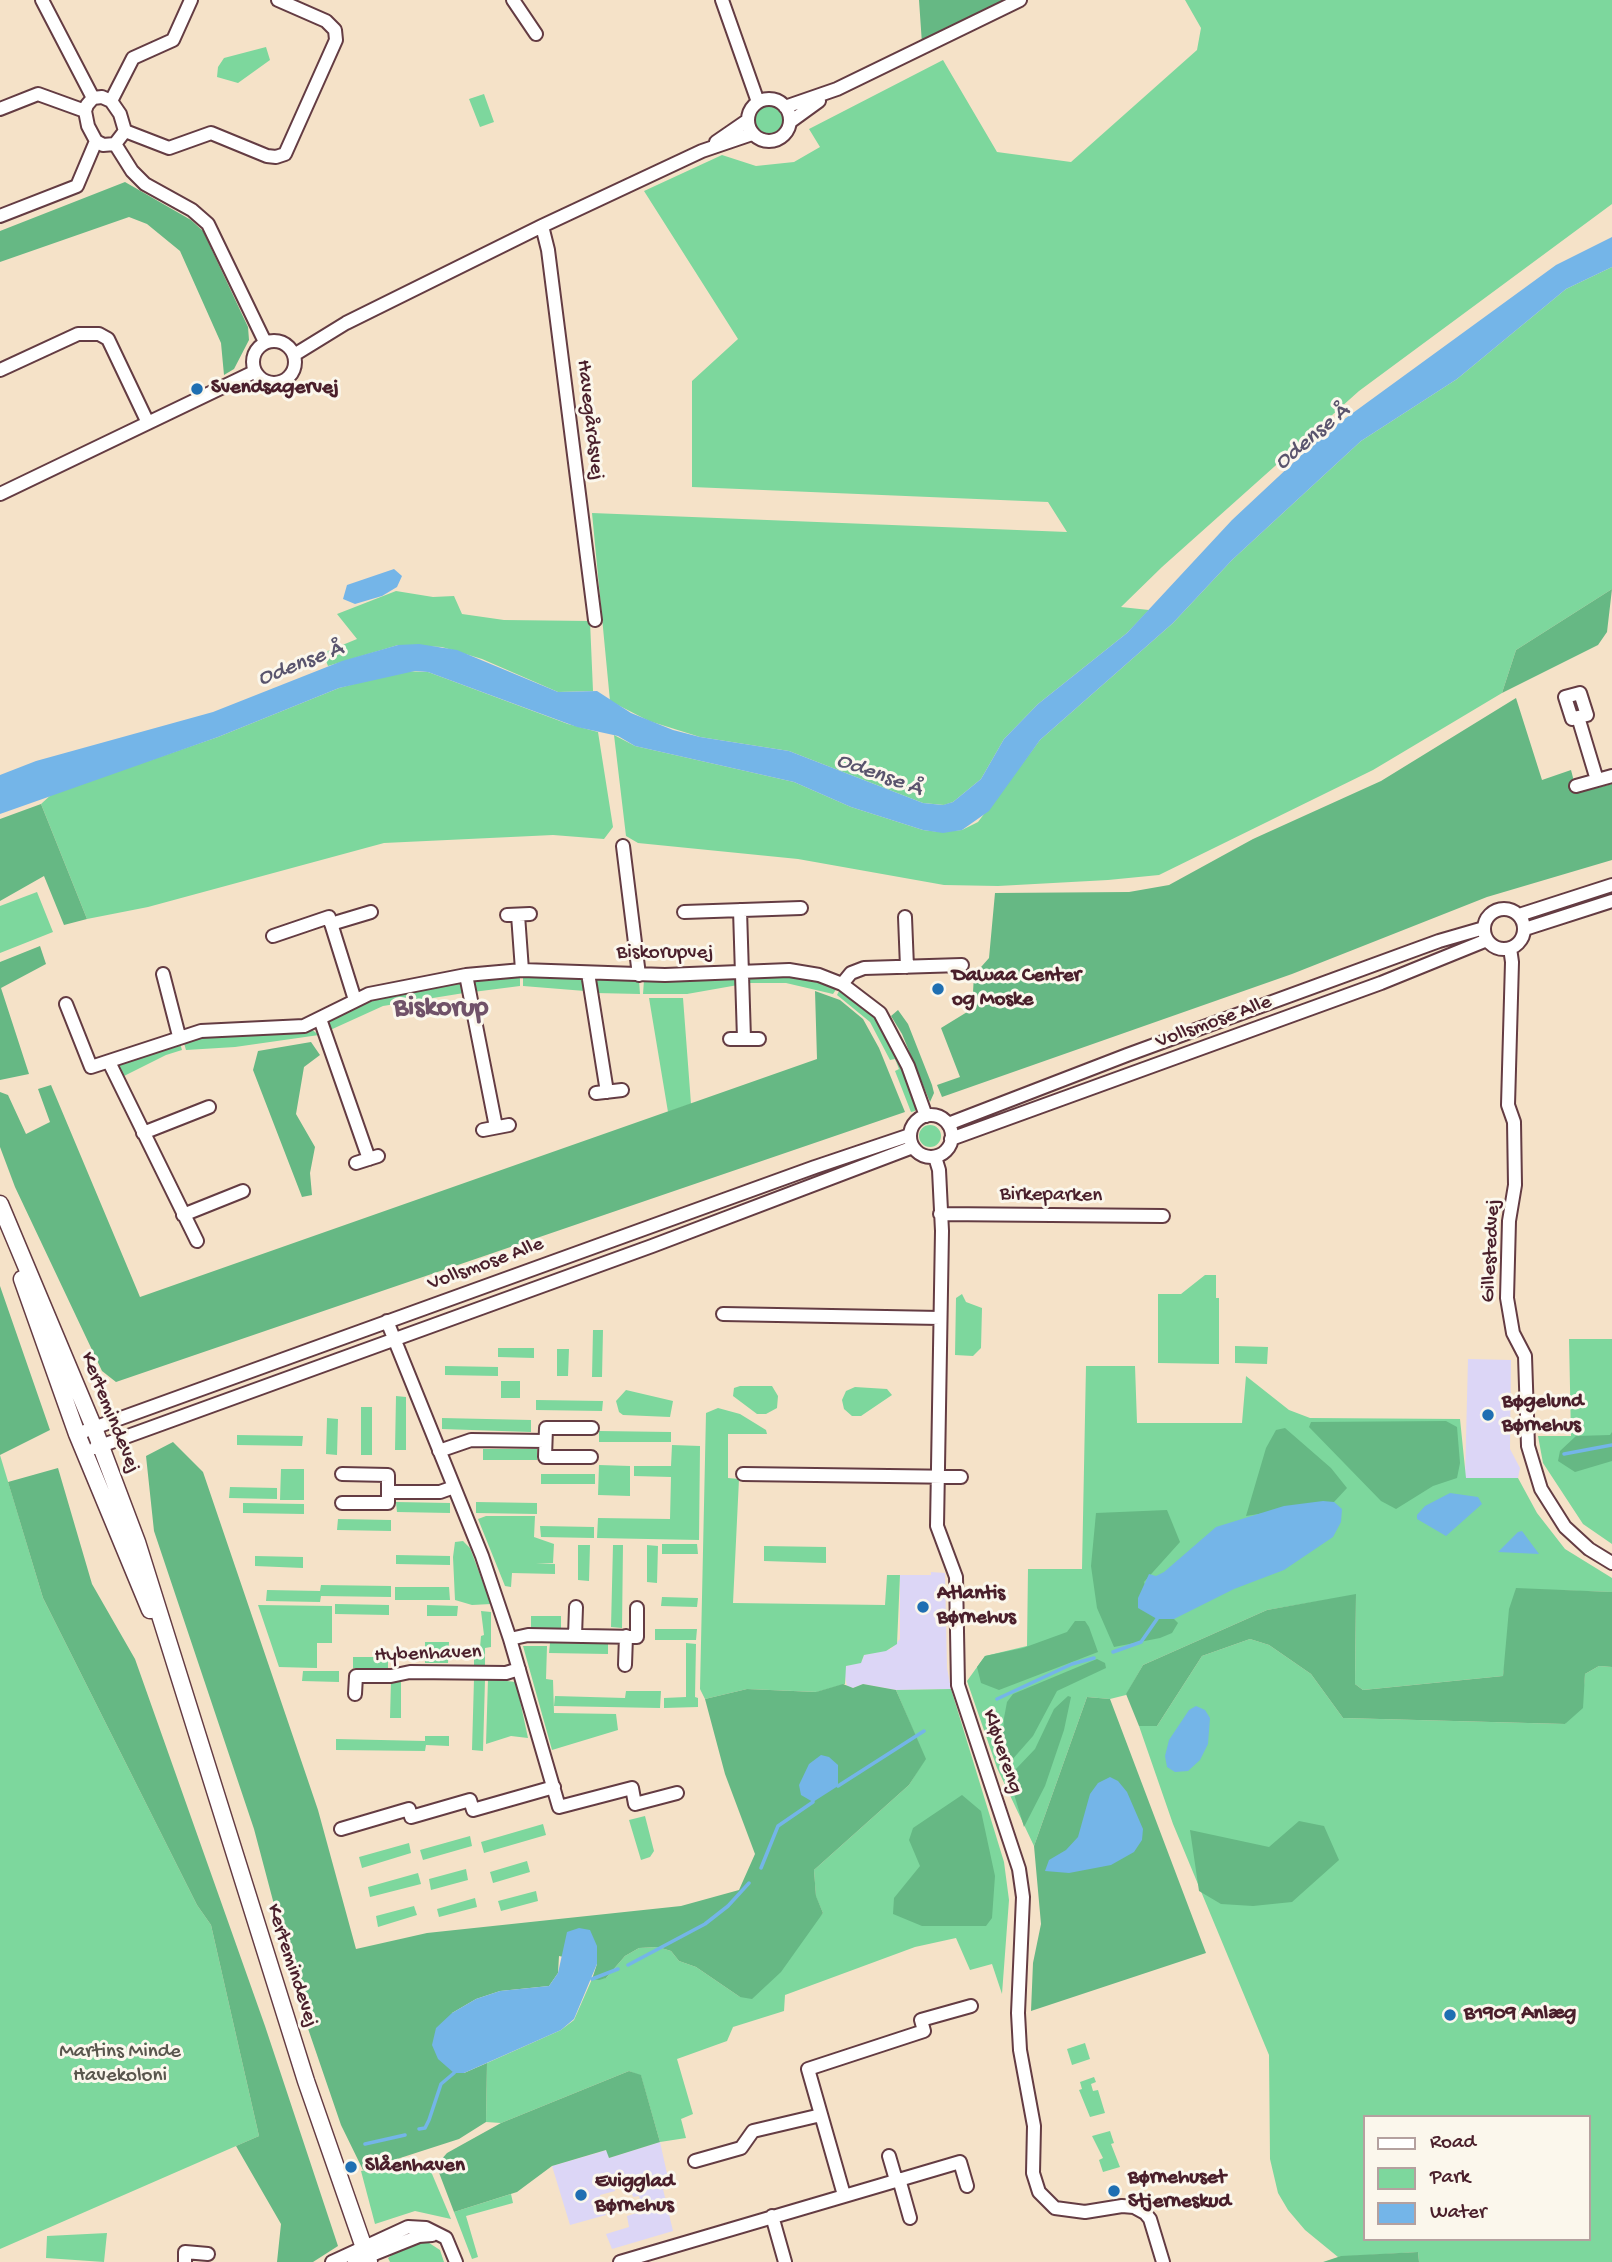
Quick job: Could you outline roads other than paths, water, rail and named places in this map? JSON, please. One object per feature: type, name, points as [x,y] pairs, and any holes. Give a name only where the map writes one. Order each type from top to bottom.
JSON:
[{"type":"main road","name":"Kertemindevej","points":[[0,1205],[94,1428],[162,1615],[179,1681],[363,2257]]},
{"type":"main road","name":"Kertemindevej","points":[[0,1205],[36,1323],[77,1434],[179,1681]]},
{"type":"street","points":[[111,101],[132,58],[173,40],[191,0]]},
{"type":"street","points":[[125,131],[169,148],[211,132],[267,156],[276,158],[285,154],[336,40],[335,30],[326,20],[278,0]]},
{"type":"street","points":[[513,0],[536,34]]},
{"type":"street","points":[[722,0],[758,102]]},
{"type":"street","points":[[785,107],[837,89],[1020,0]]},
{"type":"street","points":[[44,1],[93,98]]},
{"type":"street","points":[[790,122],[785,107],[770,99],[758,102],[750,110],[748,120],[752,134],[762,140],[778,140],[786,132],[790,122],[837,89]]},
{"type":"street","points":[[0,109],[38,94],[85,111],[96,141],[103,145],[115,144],[125,131]]},
{"type":"street","points":[[93,98],[111,101],[120,114],[125,131]]},
{"type":"street","points":[[85,111],[93,98]]},
{"type":"street","points":[[702,151],[748,120]]},
{"type":"street","points":[[294,355],[346,323],[542,226],[702,151],[752,134]]},
{"type":"street","points":[[0,216],[77,186],[96,141]]},
{"type":"street","points":[[115,144],[132,171],[145,184],[191,210],[208,224],[265,342]]},
{"type":"street","name":"Havegårdsvej","points":[[542,226],[548,250],[595,620]]},
{"type":"street","points":[[0,370],[78,334],[99,334],[108,339],[148,423]]},
{"type":"street","points":[[280,341],[294,355],[294,370],[285,381],[268,383],[254,372],[252,361],[255,351],[265,342],[280,341]]},
{"type":"street","points":[[0,494],[254,372]]},
{"type":"street","points":[[1578,718],[1597,780]]},
{"type":"street","points":[[1576,786],[1612,776]]},
{"type":"street","points":[[623,846],[639,975]]},
{"type":"street","points":[[1519,915],[1612,885]]},
{"type":"street","points":[[1525,929],[1519,915],[1507,908],[1488,916],[1486,934],[1497,947],[1510,948],[1518,944],[1525,929],[1612,901]]},
{"type":"street","name":"Biskorupvej","points":[[684,912],[800,908]]},
{"type":"street","name":"Biskorupvej","points":[[740,910],[744,1039]]},
{"type":"street","points":[[331,924],[370,912]]},
{"type":"street","points":[[519,914],[522,970]]},
{"type":"street","points":[[273,936],[329,917],[355,1000]]},
{"type":"street","points":[[905,917],[907,967]]},
{"type":"street","name":"Vollsmose Alle","points":[[947,1124],[1439,941],[1486,934]]},
{"type":"street","name":"Vollsmose Alle","points":[[951,1139],[1381,983],[1486,934]]},
{"type":"street","name":"Gillestedvej","points":[[1510,948],[1512,962],[1508,1105],[1514,1122],[1515,1185],[1510,1221],[1507,1298],[1513,1333],[1525,1356],[1528,1446],[1541,1489],[1565,1527],[1589,1549],[1612,1563]]},
{"type":"street","points":[[842,984],[851,973],[864,968],[962,965]]},
{"type":"street","name":"Biskorupvej","points":[[109,1062],[180,1036],[224,1028],[304,1026],[355,1000],[387,989],[466,975],[522,970],[639,975],[789,970],[818,975],[842,984],[880,1013],[908,1066],[926,1115]]},
{"type":"street","name":"Biskorupvej","points":[[588,973],[602,1093],[621,1090]]},
{"type":"street","points":[[163,974],[180,1036]]},
{"type":"street","points":[[466,975],[489,1129],[509,1125]]},
{"type":"street","points":[[66,1004],[91,1067],[109,1062],[197,1241]]},
{"type":"street","points":[[320,1019],[374,1157],[356,1163]]},
{"type":"street","points":[[730,1040],[759,1039]]},
{"type":"street","points":[[143,1133],[209,1107]]},
{"type":"street","points":[[926,1115],[938,1116],[947,1124],[951,1139],[947,1149],[935,1157],[922,1156],[911,1141],[913,1124],[926,1115]]},
{"type":"street","name":"Vollsmose Alle","points":[[77,1434],[387,1321],[911,1141]]},
{"type":"street","name":"Vollsmose Alle","points":[[84,1451],[393,1340],[911,1141]]},
{"type":"street","name":"Kløvereng","points":[[935,1157],[939,1170],[940,1214],[938,1535],[954,1569],[957,1586],[958,1685],[1011,1840],[1021,1878],[1023,1907],[1018,2013],[1020,2050],[1034,2126],[1033,2173],[1044,2201],[1055,2208],[1084,2212],[1122,2206],[1134,2207],[1145,2213],[1150,2219],[1163,2262]]},
{"type":"street","points":[[183,1215],[243,1191]]},
{"type":"street","name":"Birkeparken","points":[[940,1214],[1163,1216]]},
{"type":"street","points":[[723,1314],[940,1318]]},
{"type":"street","name":"Hybenhaven","points":[[387,1321],[481,1551],[554,1787]]},
{"type":"street","points":[[592,1428],[546,1428],[545,1441],[545,1457],[592,1457]]},
{"type":"street","points":[[439,1451],[471,1440],[545,1441]]},
{"type":"street","points":[[342,1474],[388,1475],[388,1503],[342,1503]]},
{"type":"street","points":[[743,1474],[961,1477]]},
{"type":"street","points":[[388,1492],[440,1492],[454,1488]]},
{"type":"street","points":[[575,1636],[576,1607]]},
{"type":"street","points":[[625,1665],[626,1636],[637,1637],[637,1608]]},
{"type":"street","name":"Hybenhaven","points":[[510,1639],[528,1635],[626,1636]]},
{"type":"street","name":"Hybenhaven","points":[[355,1694],[356,1676],[391,1676],[410,1672],[506,1673],[519,1669]]},
{"type":"street","points":[[341,1829],[409,1809],[411,1817],[470,1800],[473,1810],[554,1787],[559,1807],[632,1788],[635,1804],[677,1793]]},
{"type":"street","points":[[844,2195],[808,2069],[923,2031],[921,2020],[971,2006]]},
{"type":"street","points":[[695,2161],[741,2148],[753,2132],[821,2115]]},
{"type":"street","points":[[889,2156],[910,2218]]},
{"type":"street","points":[[620,2262],[960,2162],[967,2186]]},
{"type":"street","points":[[772,2216],[785,2262]]},
{"type":"street","points":[[332,2262],[363,2257],[408,2227],[426,2228],[446,2238],[456,2262]]},
{"type":"street","points":[[185,2262],[185,2252],[208,2254]]},
{"type":"water","points":[[1612,237],[1612,267],[1566,289],[1457,379],[1361,441],[1232,560],[1173,623],[1040,740],[989,811],[962,830],[943,833],[923,830],[851,807],[794,782],[635,746],[618,736],[577,727],[428,672],[415,671],[339,688],[218,737],[0,814],[0,775],[36,761],[213,712],[342,661],[398,645],[419,644],[457,650],[558,692],[597,691],[631,713],[673,730],[789,751],[923,803],[943,805],[953,802],[981,779],[1004,739],[1038,704],[1127,633],[1232,520],[1324,434],[1556,265]]},
{"type":"water","points":[[394,569],[402,576],[397,587],[382,596],[355,604],[343,599],[347,585]]},
{"type":"water","points":[[1450,1493],[1478,1497],[1482,1504],[1446,1536],[1417,1519],[1417,1515],[1425,1506]]},
{"type":"water","points":[[1334,1502],[1342,1509],[1341,1522],[1333,1537],[1284,1570],[1234,1589],[1174,1619],[1157,1619],[1138,1608],[1138,1598],[1149,1574],[1156,1576],[1164,1572],[1216,1527],[1284,1506]]},
{"type":"water","points":[[1522,1531],[1539,1554],[1498,1552],[1518,1532]]},
{"type":"water","points":[[1196,1706],[1205,1710],[1210,1718],[1208,1744],[1200,1760],[1188,1771],[1175,1772],[1167,1767],[1165,1756],[1169,1740],[1189,1710]]},
{"type":"water","points":[[821,1755],[829,1757],[838,1765],[838,1786],[813,1802],[801,1795],[799,1785],[809,1764]]},
{"type":"water","points":[[1110,1777],[1118,1781],[1127,1792],[1143,1829],[1142,1840],[1134,1852],[1111,1865],[1069,1873],[1045,1871],[1049,1860],[1066,1850],[1078,1837],[1090,1794],[1098,1783]]},
{"type":"water","points":[[579,1928],[590,1930],[597,1946],[597,1964],[574,2019],[561,2030],[464,2073],[454,2073],[438,2059],[432,2045],[436,2028],[452,2013],[476,1999],[500,1991],[549,1986],[558,1973],[567,1932]]},
{"type":"waterway","points":[[1564,1454],[1612,1445]]},
{"type":"waterway","points":[[1113,1652],[1141,1642],[1157,1619]]},
{"type":"waterway","points":[[997,1699],[1072,1664],[1094,1658]]},
{"type":"waterway","points":[[838,1786],[924,1731]]},
{"type":"waterway","points":[[761,1868],[778,1826],[813,1802]]},
{"type":"waterway","points":[[628,1965],[705,1924],[728,1906],[749,1883]]},
{"type":"waterway","points":[[592,1979],[618,1969]]},
{"type":"waterway","points":[[419,2129],[425,2128],[429,2120],[441,2084],[454,2073]]},
{"type":"waterway","points":[[365,2144],[405,2135]]},
{"type":"place","name":"Svendsagervej","points":[[197,389]]},
{"type":"place","name":"Dawaa Center og Moske","points":[[938,989]]},
{"type":"place","name":"Bøgelund Børnehus","points":[[1488,1415]]},
{"type":"place","name":"Atlantis Børnehus","points":[[923,1607]]},
{"type":"place","name":"B1909 Anlæg","points":[[1450,2015]]},
{"type":"place","name":"Slåenhaven","points":[[351,2167]]},
{"type":"place","name":"Børnehuset Stjerneskud","points":[[1114,2191]]},
{"type":"place","name":"Evigglad Børnehus","points":[[581,2195]]},
{"type":"district","name":"Biskorup","points":[[441,1010]]},
{"type":"water label","name":"Odense Å","points":[[1313,438]]},
{"type":"water label","name":"Odense Å","points":[[301,665]]},
{"type":"water label","name":"Odense Å","points":[[879,776]]},
{"type":"park label","name":"Martins Minde Havekoloni","points":[[120,2065]]}]
